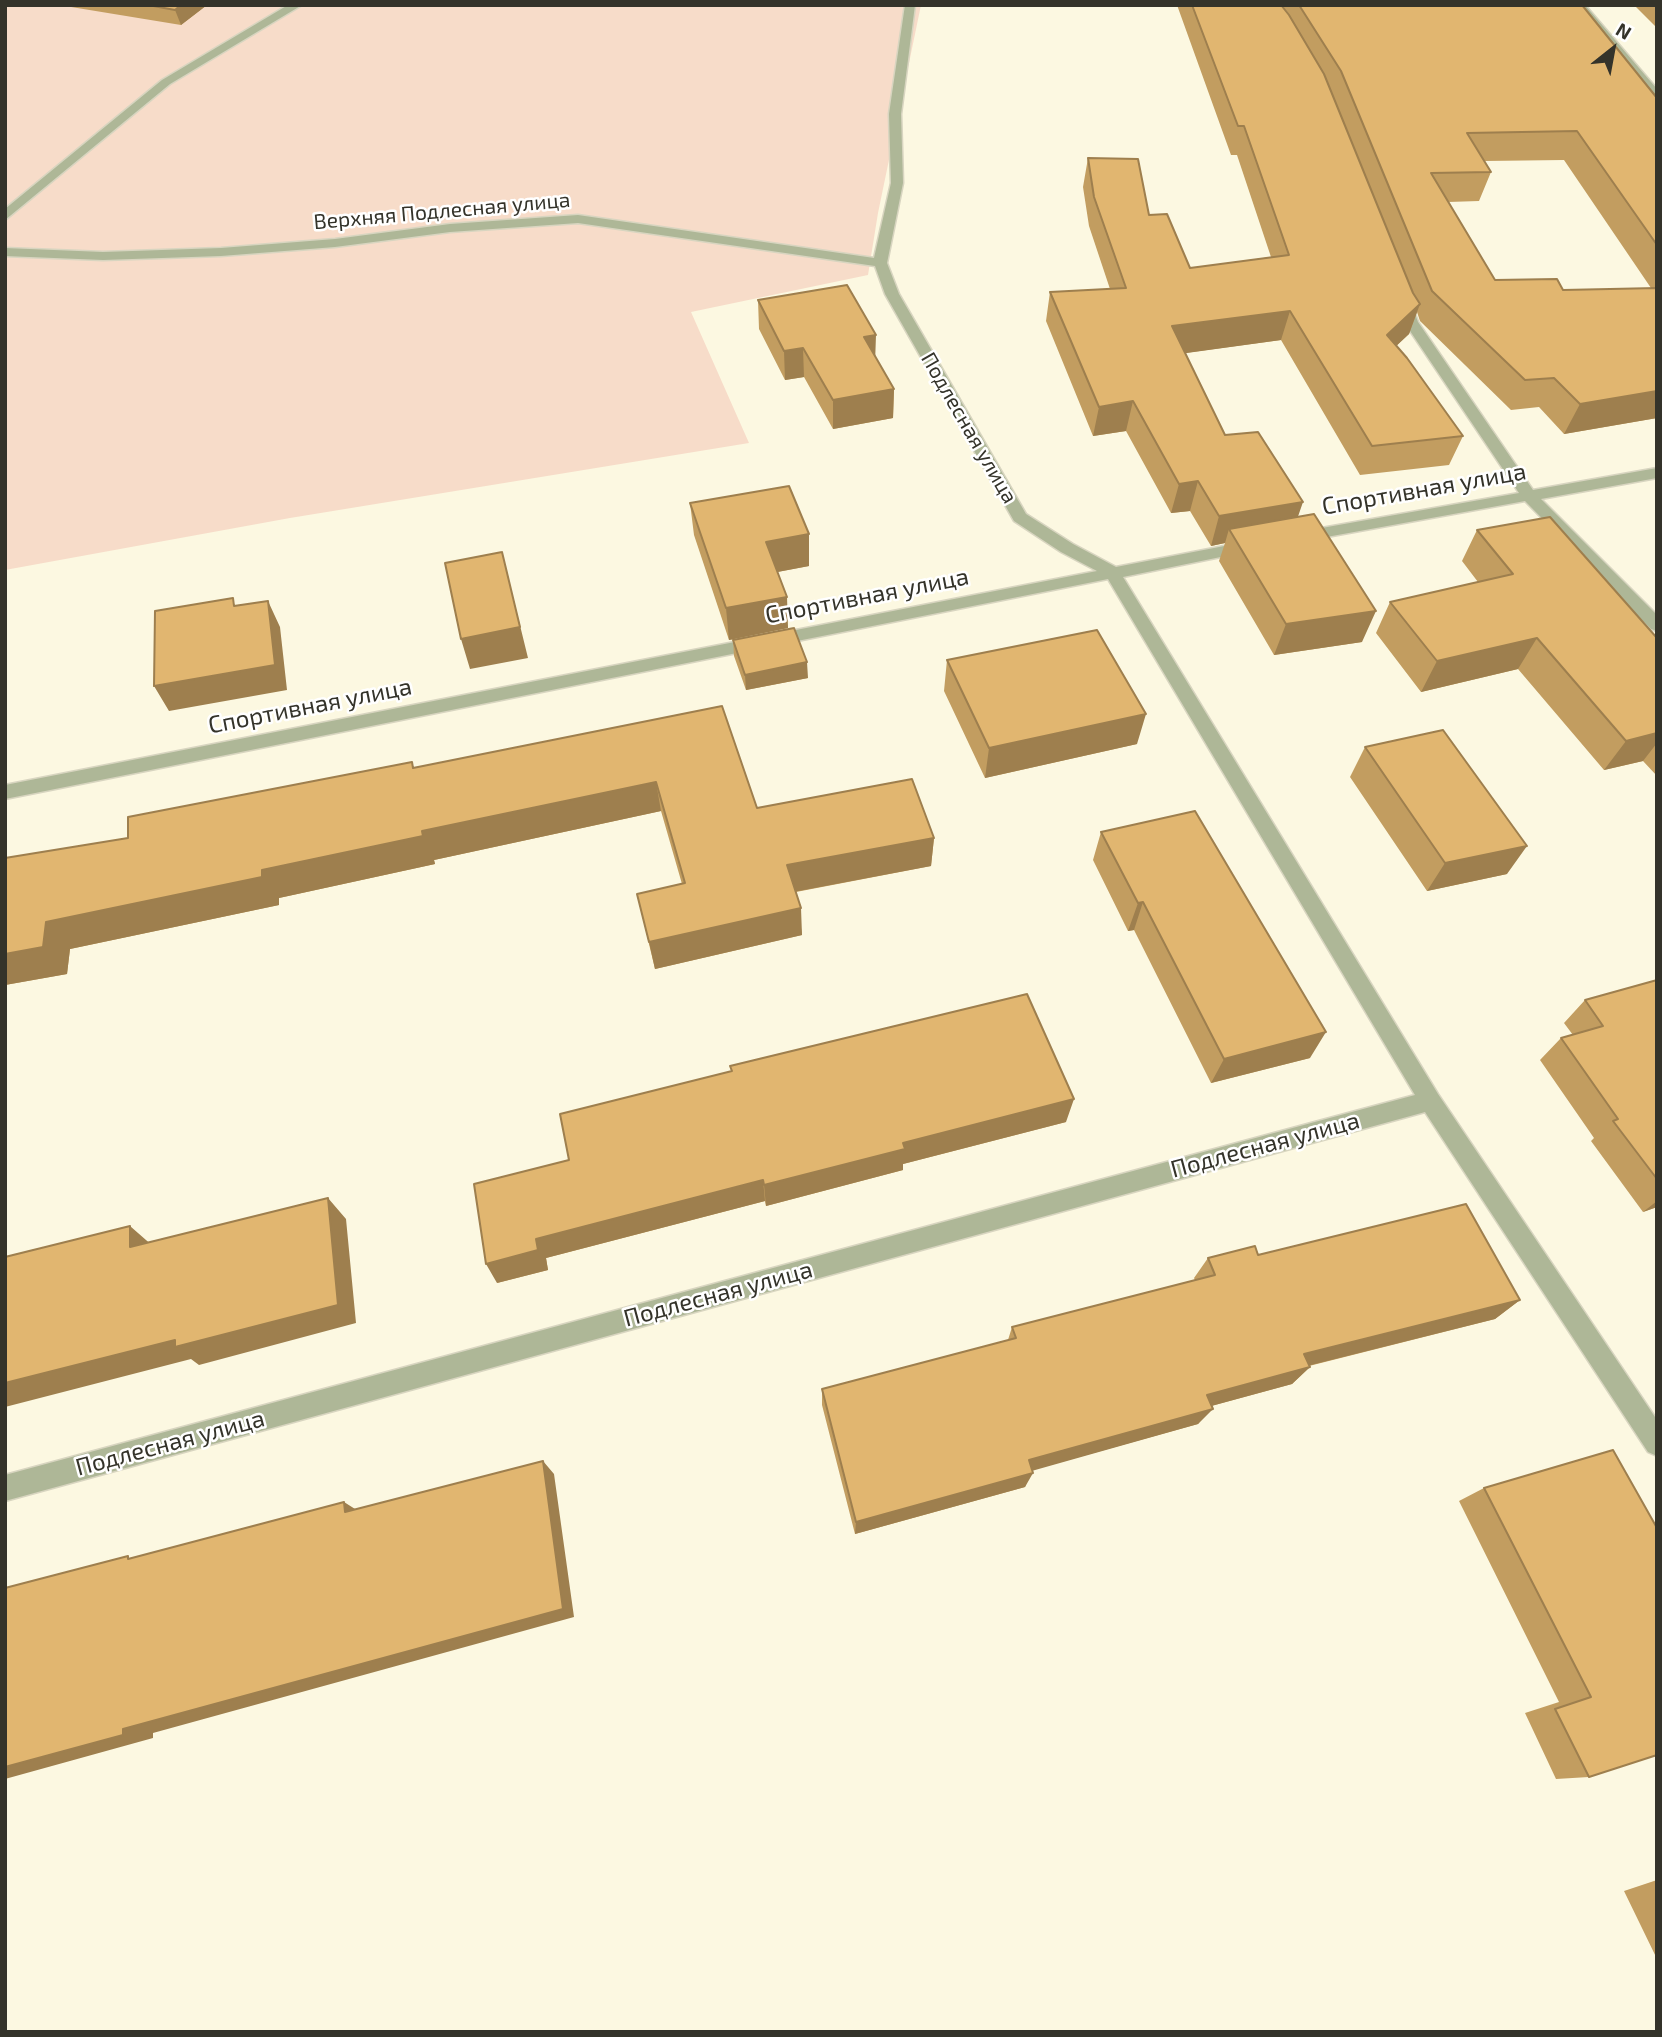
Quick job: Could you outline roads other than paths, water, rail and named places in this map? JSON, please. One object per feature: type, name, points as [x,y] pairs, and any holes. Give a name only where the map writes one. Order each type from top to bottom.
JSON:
[{"type":"street","points":[[5,216],[166,82],[257,26],[297,5]]},
{"type":"street","points":[[880,263],[897,183],[895,114],[911,5]]},
{"type":"street","points":[[1579,5],[1657,96]]},
{"type":"street","name":"Верхняя Подлесная улица","points":[[5,253],[103,256],[221,252],[335,243],[450,228],[578,219],[880,263]]},
{"type":"street","name":"Подлесная улица","points":[[880,263],[892,294],[1020,517],[1067,548],[1112,572]]},
{"type":"street","points":[[1396,283],[1411,322],[1528,495],[1657,625]]},
{"type":"street","name":"Спортивная улица","points":[[1287,540],[1657,472]]},
{"type":"street","name":"Спортивная улица","points":[[5,792],[1260,544]]},
{"type":"street","points":[[1112,572],[1430,1101],[1657,1443]]},
{"type":"street","name":"Подлесная улица","points":[[5,1488],[1430,1101]]}]
